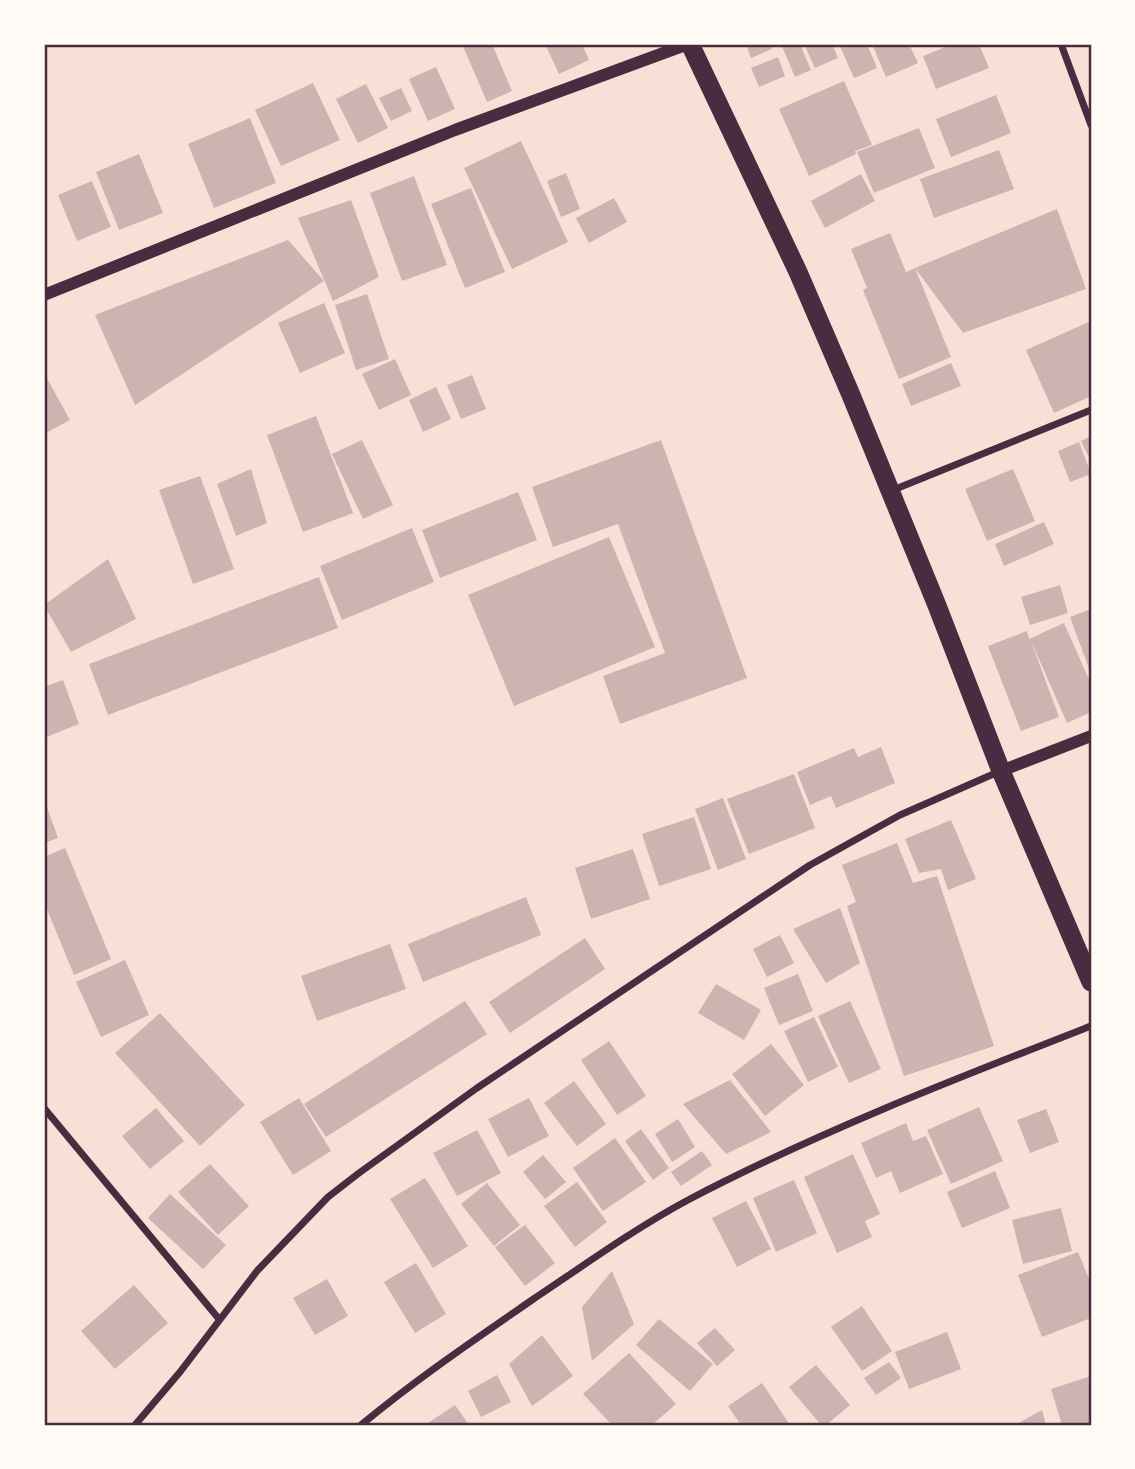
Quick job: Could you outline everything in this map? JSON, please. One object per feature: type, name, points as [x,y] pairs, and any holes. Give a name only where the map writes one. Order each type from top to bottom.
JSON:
[{"type":"highway","points":[[689,44],[798,272],[936,603],[1001,771],[1091,982]]},
{"type":"street","points":[[44,295],[455,130],[689,44]]},
{"type":"street","points":[[1061,44],[1091,125]]},
{"type":"street","points":[[889,491],[1091,410]]},
{"type":"street","points":[[135,1425],[180,1372],[257,1271],[328,1197],[477,1088],[810,866],[900,815],[1091,736]]},
{"type":"street","points":[[361,1425],[397,1395],[602,1252],[685,1202],[776,1155],[1091,1026]]},
{"type":"street","points":[[44,1108],[219,1319]]},
{"type":"building","points":[[462,44],[492,44],[512,91],[487,102]]},
{"type":"building","points":[[545,44],[582,44],[589,60],[559,74]]},
{"type":"building","points":[[746,44],[769,44],[772,49],[751,58]]},
{"type":"building","points":[[781,44],[800,44],[811,70],[795,77]]},
{"type":"building","points":[[804,44],[832,44],[838,58],[815,68]]},
{"type":"building","points":[[839,44],[867,44],[877,68],[854,78]]},
{"type":"building","points":[[872,44],[909,44],[918,63],[886,77]]},
{"type":"building","points":[[953,44],[979,44],[989,68],[936,89],[923,56]]},
{"type":"building","points":[[778,57],[785,76],[759,87],[751,68]]},
{"type":"building","points":[[436,67],[455,109],[428,121],[409,79]]},
{"type":"building","points":[[844,81],[872,145],[855,151],[856,154],[809,176],[779,109]]},
{"type":"building","points":[[313,83],[340,140],[281,166],[255,110]]},
{"type":"building","points":[[366,84],[388,128],[358,143],[336,99]]},
{"type":"building","points":[[401,88],[412,111],[391,121],[379,98]]},
{"type":"building","points":[[996,95],[1011,133],[951,157],[936,119]]},
{"type":"building","points":[[250,118],[276,183],[214,208],[188,144]]},
{"type":"building","points":[[919,128],[935,168],[874,193],[857,152]]},
{"type":"building","points":[[521,141],[568,242],[512,269],[464,168]]},
{"type":"building","points":[[999,150],[1014,189],[934,218],[920,179]]},
{"type":"building","points":[[139,154],[163,213],[119,230],[96,172]]},
{"type":"building","points":[[566,173],[580,209],[561,217],[547,181]]},
{"type":"building","points":[[861,174],[875,201],[825,228],[811,201]]},
{"type":"building","points":[[414,176],[447,265],[402,281],[370,193]]},
{"type":"building","points":[[92,181],[111,227],[77,241],[58,195]]},
{"type":"building","points":[[471,188],[505,272],[465,288],[431,204]]},
{"type":"building","points":[[614,198],[627,222],[589,243],[576,218]]},
{"type":"building","points":[[351,200],[379,277],[333,301],[298,218]]},
{"type":"building","points":[[1057,209],[1086,289],[963,333],[915,268]]},
{"type":"building","points":[[890,233],[906,272],[915,268],[951,357],[899,379],[863,290],[867,288],[851,249]]},
{"type":"building","points":[[288,240],[324,281],[135,405],[95,315]]},
{"type":"building","points":[[367,294],[389,359],[356,370],[335,305]]},
{"type":"building","points":[[324,303],[345,353],[300,373],[278,323]]},
{"type":"building","points":[[1091,321],[1091,396],[1054,413],[1026,350]]},
{"type":"building","points":[[395,359],[411,395],[379,410],[362,374]]},
{"type":"building","points":[[951,363],[961,386],[911,406],[902,384]]},
{"type":"building","points":[[44,373],[70,420],[44,434]]},
{"type":"building","points":[[472,375],[486,409],[461,419],[447,385]]},
{"type":"building","points":[[436,387],[451,419],[423,432],[409,400]]},
{"type":"building","points":[[316,416],[353,513],[303,532],[267,435]]},
{"type":"building","points":[[1091,436],[1091,462],[1081,441]]},
{"type":"building","points":[[362,440],[393,505],[363,519],[332,454]]},
{"type":"building","points":[[661,440],[747,678],[620,724],[603,676],[665,653],[618,524],[553,547],[532,487]]},
{"type":"building","points":[[1079,442],[1091,474],[1070,482],[1058,451]]},
{"type":"building","points":[[251,469],[267,523],[236,536],[217,484]]},
{"type":"building","points":[[1013,469],[1035,521],[987,541],[965,489]]},
{"type":"building","points":[[200,476],[234,569],[193,584],[159,490]]},
{"type":"building","points":[[518,492],[537,540],[440,578],[422,530]]},
{"type":"building","points":[[1044,522],[1054,544],[1004,566],[995,544]]},
{"type":"building","points":[[412,528],[434,582],[342,620],[320,566]]},
{"type":"building","points":[[609,537],[655,647],[514,706],[468,595]]},
{"type":"building","points":[[108,559],[136,619],[71,652],[44,605]]},
{"type":"building","points":[[319,577],[338,628],[108,715],[89,664]]},
{"type":"building","points":[[1060,585],[1068,613],[1030,625],[1021,597]]},
{"type":"building","points":[[1091,609],[1091,674],[1070,617]]},
{"type":"building","points":[[1064,623],[1091,684],[1091,712],[1067,723],[1031,641],[1059,717],[1021,731],[988,646],[1027,631],[1029,639]]},
{"type":"building","points":[[63,680],[79,724],[44,738],[44,687]]},
{"type":"building","points":[[881,747],[895,783],[836,808],[831,796],[810,805],[797,772],[854,748],[858,757]]},
{"type":"building","points":[[794,774],[815,828],[749,854],[727,799]]},
{"type":"building","points":[[723,798],[746,859],[718,870],[695,809]]},
{"type":"building","points":[[44,799],[58,838],[44,843]]},
{"type":"building","points":[[694,817],[711,869],[659,886],[642,834]]},
{"type":"building","points":[[951,820],[976,879],[948,890],[941,869],[919,873],[905,839]]},
{"type":"building","points":[[897,843],[913,883],[937,876],[994,1046],[904,1076],[847,906],[856,902],[842,865]]},
{"type":"building","points":[[65,848],[111,959],[74,975],[44,902],[44,857]]},
{"type":"building","points":[[633,849],[650,899],[591,919],[575,868]]},
{"type":"building","points":[[526,897],[541,935],[423,982],[408,944]]},
{"type":"building","points":[[840,908],[860,963],[826,983],[793,929]]},
{"type":"building","points":[[780,935],[794,963],[767,977],[753,949]]},
{"type":"building","points":[[585,938],[605,969],[510,1033],[489,1002]]},
{"type":"building","points":[[390,944],[406,989],[317,1021],[301,976]]},
{"type":"building","points":[[125,960],[149,1015],[101,1037],[76,982]]},
{"type":"building","points":[[798,974],[813,1011],[779,1025],[764,988]]},
{"type":"building","points":[[716,984],[761,1010],[744,1040],[698,1013]]},
{"type":"building","points":[[465,1001],[487,1034],[326,1137],[304,1104]]},
{"type":"building","points":[[850,1001],[881,1069],[849,1083],[818,1016]]},
{"type":"building","points":[[160,1013],[245,1105],[200,1146],[115,1053]]},
{"type":"building","points":[[814,1017],[838,1067],[808,1082],[784,1031]]},
{"type":"building","points":[[609,1041],[646,1096],[617,1115],[581,1060]]},
{"type":"building","points":[[771,1044],[804,1085],[765,1116],[732,1074]]},
{"type":"building","points":[[730,1080],[771,1132],[726,1154],[683,1104]]},
{"type":"building","points":[[574,1081],[606,1124],[577,1146],[544,1103]]},
{"type":"building","points":[[299,1098],[331,1151],[293,1175],[260,1122]]},
{"type":"building","points":[[529,1098],[549,1136],[508,1157],[488,1119]]},
{"type":"building","points":[[979,1107],[1003,1161],[951,1184],[927,1130]]},
{"type":"building","points":[[156,1108],[184,1141],[150,1169],[122,1136]]},
{"type":"building","points":[[1046,1109],[1059,1142],[1030,1153],[1017,1120]]},
{"type":"building","points":[[678,1119],[695,1147],[672,1162],[655,1134]]},
{"type":"building","points":[[906,1123],[913,1141],[926,1136],[943,1174],[900,1193],[891,1171],[876,1178],[861,1143]]},
{"type":"building","points":[[641,1129],[669,1168],[653,1180],[625,1141]]},
{"type":"building","points":[[477,1130],[501,1173],[457,1196],[433,1153]]},
{"type":"building","points":[[615,1138],[646,1182],[603,1211],[573,1168]]},
{"type":"building","points":[[702,1151],[712,1165],[681,1186],[671,1172]]},
{"type":"building","points":[[853,1154],[880,1214],[865,1221],[872,1237],[837,1253],[804,1177]]},
{"type":"building","points":[[543,1155],[566,1182],[545,1199],[523,1172]]},
{"type":"building","points":[[210,1164],[249,1206],[218,1235],[178,1192]]},
{"type":"building","points":[[995,1171],[1010,1208],[962,1228],[947,1192]]},
{"type":"building","points":[[425,1178],[468,1246],[433,1268],[390,1199]]},
{"type":"building","points":[[794,1180],[817,1233],[776,1252],[753,1198]]},
{"type":"building","points":[[577,1182],[607,1222],[575,1247],[544,1206]]},
{"type":"building","points":[[487,1183],[520,1225],[494,1246],[461,1204]]},
{"type":"building","points":[[170,1194],[226,1245],[203,1269],[148,1218]]},
{"type":"building","points":[[746,1201],[771,1249],[737,1267],[712,1218]]},
{"type":"building","points":[[1061,1208],[1072,1251],[1023,1264],[1012,1220]]},
{"type":"building","points":[[525,1225],[555,1263],[525,1286],[495,1247]]},
{"type":"building","points":[[1078,1252],[1091,1284],[1091,1318],[1042,1337],[1018,1275]]},
{"type":"building","points":[[416,1263],[446,1314],[415,1333],[384,1282]]},
{"type":"building","points":[[612,1271],[634,1324],[592,1361],[582,1307]]},
{"type":"building","points":[[327,1279],[348,1316],[315,1335],[293,1298]]},
{"type":"building","points":[[134,1285],[168,1323],[115,1369],[81,1331]]},
{"type":"building","points":[[862,1306],[892,1351],[862,1371],[831,1327]]},
{"type":"building","points":[[659,1319],[713,1364],[690,1391],[636,1345]]},
{"type":"building","points":[[715,1328],[735,1350],[717,1366],[697,1343]]},
{"type":"building","points":[[947,1332],[961,1369],[909,1389],[895,1352]]},
{"type":"building","points":[[542,1335],[573,1376],[532,1406],[509,1364]]},
{"type":"building","points":[[629,1353],[676,1404],[652,1425],[612,1425],[583,1394]]},
{"type":"building","points":[[889,1362],[901,1378],[876,1395],[864,1378]]},
{"type":"building","points":[[816,1365],[850,1405],[826,1425],[821,1425],[789,1387]]},
{"type":"building","points":[[497,1375],[511,1402],[481,1417],[468,1391]]},
{"type":"building","points":[[1091,1376],[1091,1425],[1062,1425],[1051,1389]]},
{"type":"building","points":[[762,1383],[790,1425],[741,1425],[728,1406]]},
{"type":"building","points":[[455,1405],[469,1425],[425,1425]]},
{"type":"building","points":[[1042,1410],[1046,1425],[1015,1425]]}]
